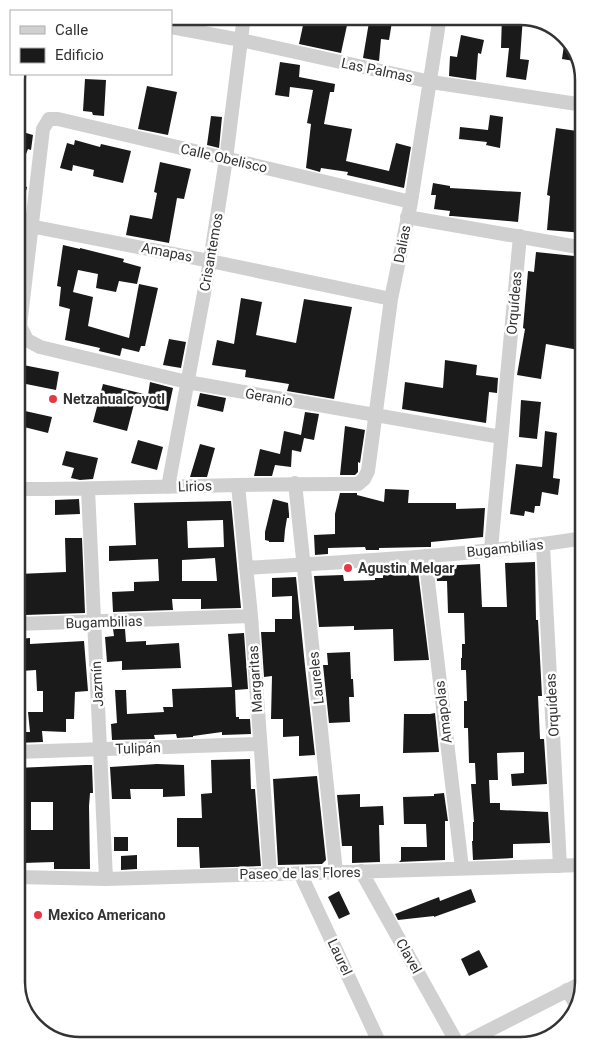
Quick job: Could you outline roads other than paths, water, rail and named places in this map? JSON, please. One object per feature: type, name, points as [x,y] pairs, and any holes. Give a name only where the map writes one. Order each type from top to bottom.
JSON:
[{"type":"street","name":"Crisantemos","points":[[168,487],[210,261],[226,159],[243,25]]},
{"type":"street","name":"Dalias","points":[[368,471],[391,299],[411,202],[439,25]]},
{"type":"street","name":"Las Palmas","points":[[172,27],[242,40],[431,82],[575,104]]},
{"type":"street","name":"Calle Obelisco","points":[[30,226],[43,129],[48,119],[58,119],[411,202]]},
{"type":"street","points":[[407,217],[575,246]]},
{"type":"street","name":"Amapas","points":[[30,226],[391,299]]},
{"type":"street","name":"Geranio","points":[[25,276],[30,226]]},
{"type":"street","name":"Orquídeas","points":[[491,549],[520,236]]},
{"type":"street","name":"Geranio","points":[[25,338],[40,347],[188,382],[374,416],[501,436]]},
{"type":"street","name":"Lirios","points":[[25,488],[88,489],[295,483],[358,484],[364,479],[368,471]]},
{"type":"street","name":"Laureles","points":[[295,483],[336,872]]},
{"type":"street","name":"Margaritas","points":[[238,485],[251,616],[270,873]]},
{"type":"street","name":"Jazmín","points":[[88,489],[106,879]]},
{"type":"street","name":"Bugambilias","points":[[246,568],[424,556],[575,539]]},
{"type":"street","name":"Orquídeas","points":[[543,544],[560,866]]},
{"type":"street","name":"Amapolas","points":[[424,556],[462,868]]},
{"type":"street","name":"Bugambilias","points":[[25,624],[94,623],[251,616]]},
{"type":"street","name":"Tulipán","points":[[25,752],[259,744]]},
{"type":"street","name":"Paseo de las Flores","points":[[25,878],[106,879],[575,865]]},
{"type":"street","name":"Clavel","points":[[361,871],[454,1037]]},
{"type":"street","name":"Laurel","points":[[300,873],[377,1037]]},
{"type":"street","points":[[476,1037],[575,986]]},
{"type":"street","points":[[567,990],[572,999]]},
{"type":"place","name":"Netzahualcoyotl","points":[[53,399]]},
{"type":"place","name":"Agustin Melgar","points":[[348,568]]},
{"type":"place","name":"Mexico Americano","points":[[38,915]]}]
